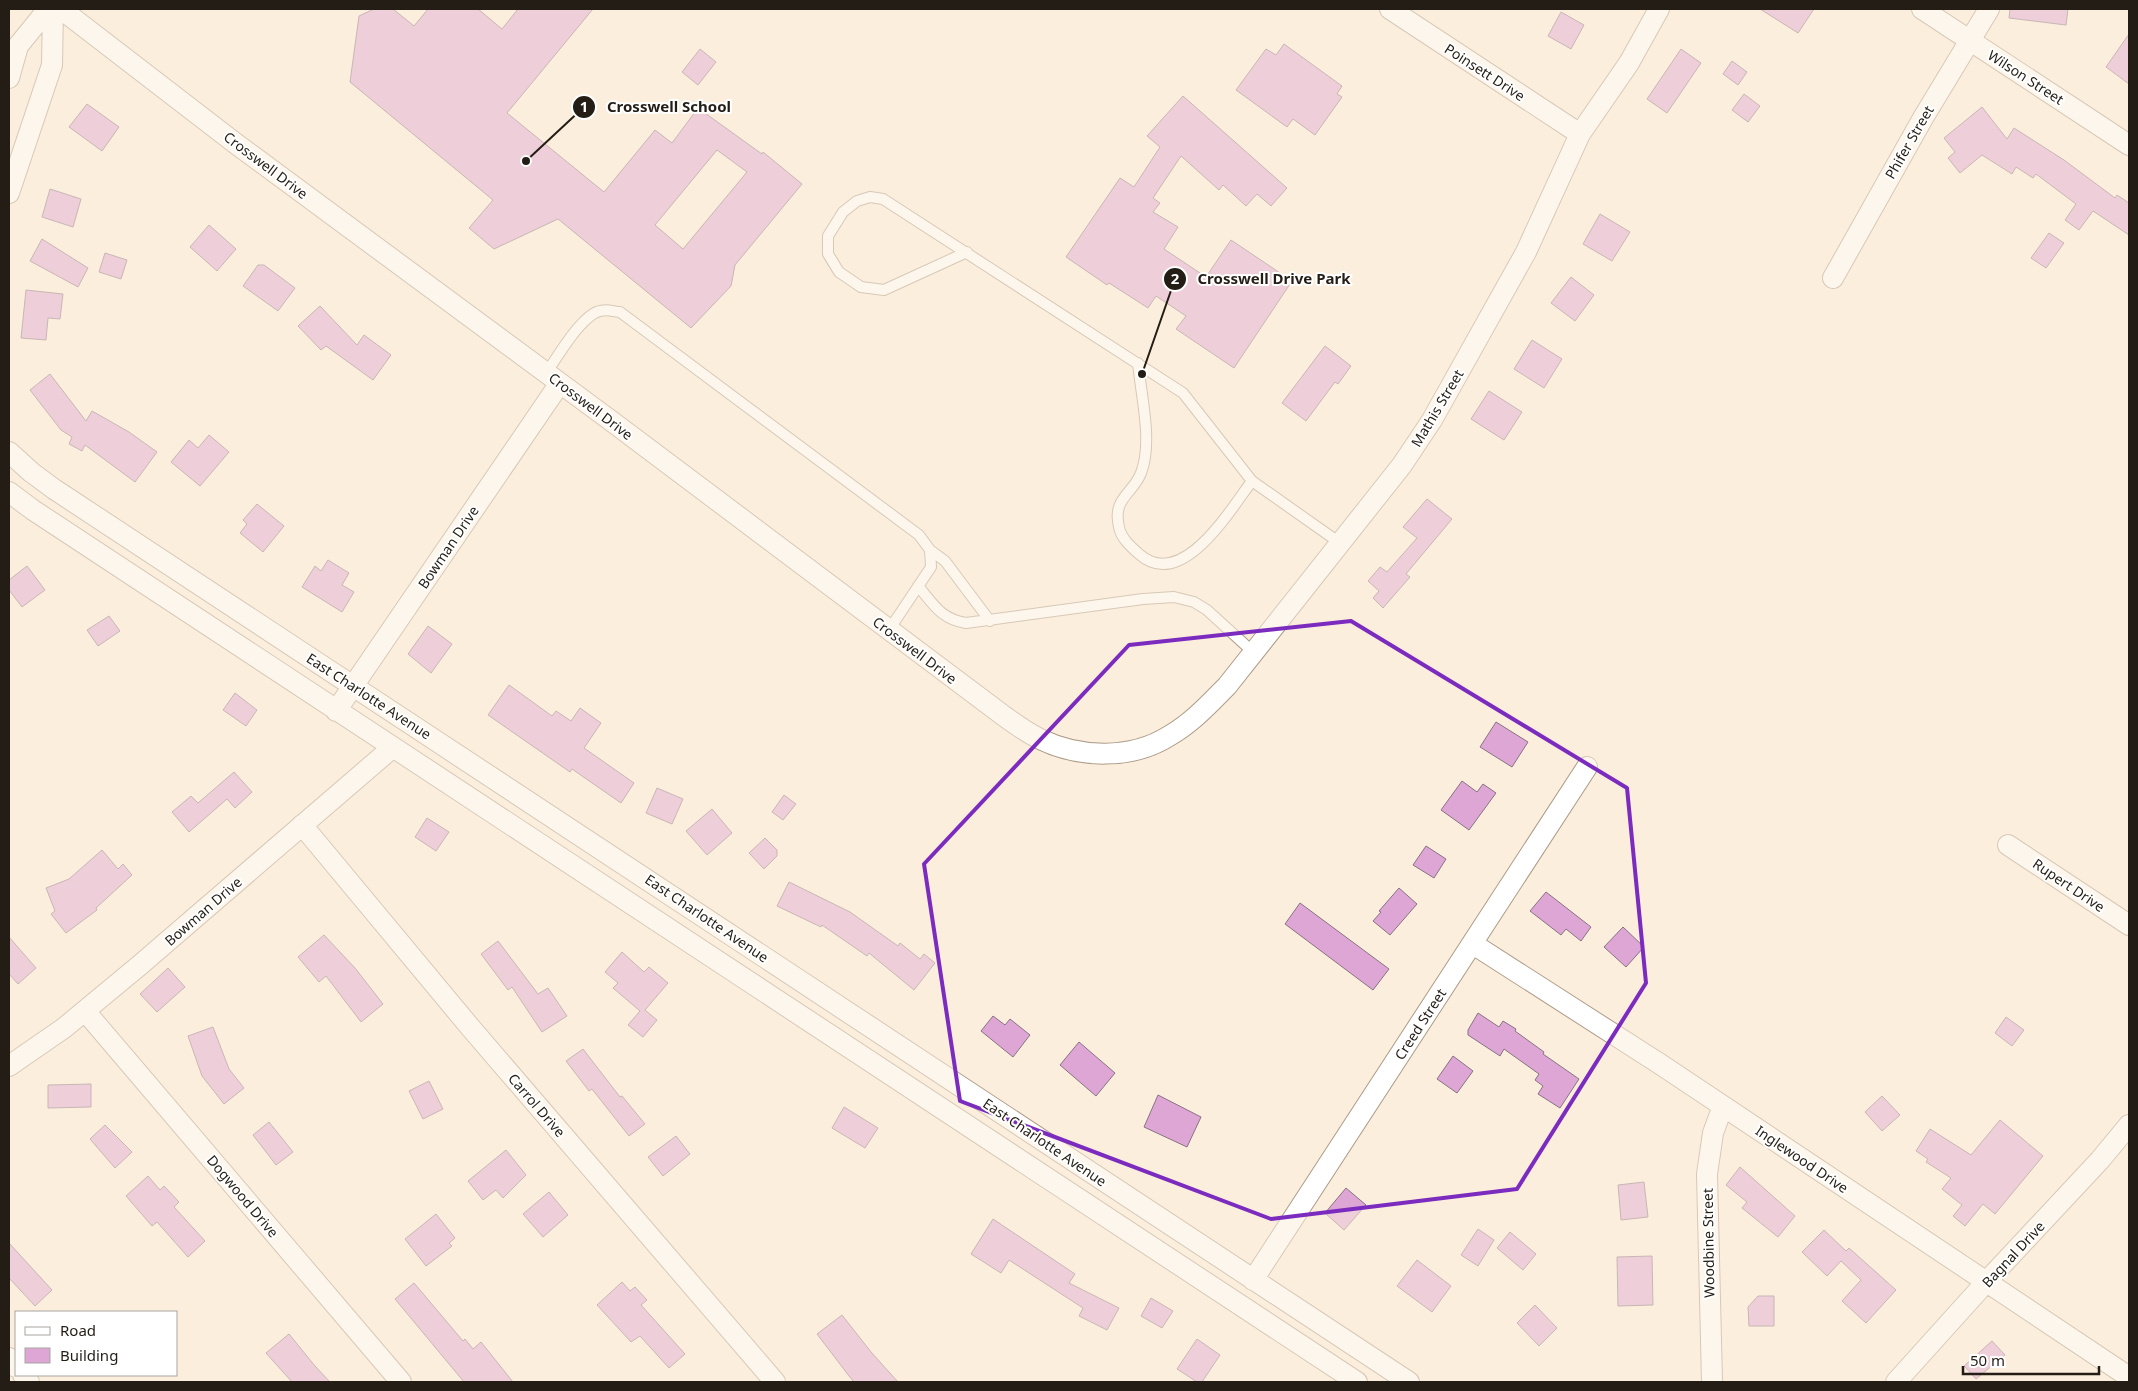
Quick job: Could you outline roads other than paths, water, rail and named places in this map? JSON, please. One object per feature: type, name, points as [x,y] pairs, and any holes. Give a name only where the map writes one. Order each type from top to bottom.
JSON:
[{"type":"street","points":[[9,78],[18,46],[48,9]]},
{"type":"street","points":[[9,193],[52,65],[53,9]]},
{"type":"street","name":"Crosswell Drive","points":[[61,9],[235,143],[553,378],[1004,716],[1038,738],[1056,746],[1082,752],[1108,754],[1140,748]]},
{"type":"street","name":"Poinsett Drive","points":[[1390,9],[1580,134]]},
{"type":"street","name":"Mathis Street","points":[[1140,748],[1168,737],[1203,710],[1227,686],[1402,465],[1432,420],[1526,252],[1580,134],[1629,63],[1659,9]]},
{"type":"street","name":"Wilson Street","points":[[1922,9],[2129,145]]},
{"type":"street","name":"Phifer Street","points":[[1833,278],[1988,9]]},
{"type":"street","name":"Bowman Drive","points":[[336,711],[553,378]]},
{"type":"street","name":"East Charlotte Avenue","points":[[9,452],[54,489],[1409,1382]]},
{"type":"street","name":"East Charlotte Avenue","points":[[9,492],[33,510],[392,748],[1357,1382]]},
{"type":"street","name":"Bowman Drive","points":[[9,1066],[39,1046],[85,1010],[392,748]]},
{"type":"street","name":"Creed Street","points":[[1253,1280],[1588,767]]},
{"type":"street","name":"Carrol Drive","points":[[302,825],[470,1027],[775,1382]]},
{"type":"street","name":"Rupert Drive","points":[[2008,845],[2129,925]]},
{"type":"street","name":"Inglewood Drive","points":[[1473,944],[1723,1106],[2129,1377]]},
{"type":"street","name":"Dogwood Drive","points":[[85,1010],[401,1382]]},
{"type":"street","name":"Woodbine Street","points":[[1712,1382],[1707,1174],[1714,1132],[1723,1106]]},
{"type":"street","name":"Bagnal Drive","points":[[1896,1382],[2100,1160],[2129,1125]]},
{"type":"lane","points":[[967,252],[884,290],[861,287],[839,272],[828,254],[828,236],[843,212],[858,201],[870,197],[883,199],[967,252],[1183,393],[1252,481],[1340,543]]},
{"type":"lane","points":[[553,378],[578,329],[594,313],[606,310],[620,312],[919,535],[930,550],[945,561],[990,621]]},
{"type":"lane","points":[[1138,363],[1146,440],[1145,459],[1140,475],[1118,504],[1118,527],[1126,543],[1144,558],[1160,564],[1179,561],[1207,540],[1252,481]]},
{"type":"lane","points":[[889,630],[931,567],[930,550]]},
{"type":"lane","points":[[918,586],[940,611],[951,620],[966,623],[1143,599],[1174,597],[1194,602],[1207,610],[1254,652]]},
{"type":"place","name":"Crosswell School","points":[[526,161]]},
{"type":"place","name":"Crosswell Drive Park","points":[[1142,374]]}]
